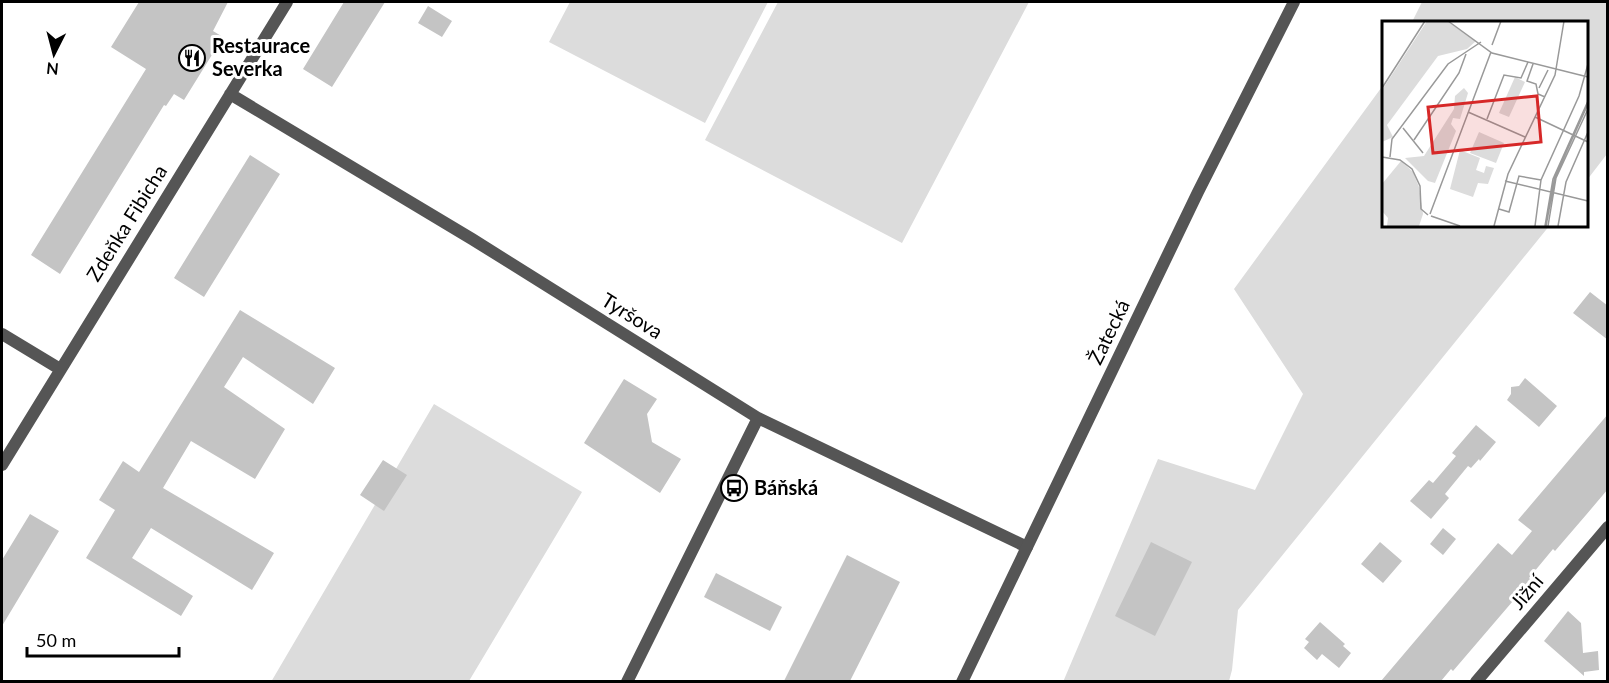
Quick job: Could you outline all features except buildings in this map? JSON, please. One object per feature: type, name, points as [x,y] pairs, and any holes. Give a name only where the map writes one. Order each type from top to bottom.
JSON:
[{"type":"street","name":"Zdeňka Fibicha","points":[[2,465],[287,2]]},
{"type":"street","name":"Žatecká","points":[[962,681],[1198,192],[1294,2]]},
{"type":"street","name":"Tyršova","points":[[230,94],[472,239],[758,418],[1027,547]]},
{"type":"street","points":[[2,334],[60,369]]},
{"type":"street","points":[[627,681],[758,418]]},
{"type":"street","name":"Jižní","points":[[1476,681],[1608,527]]},
{"type":"shaded area","points":[[570,2],[768,2],[705,123],[549,42]]},
{"type":"shaded area","points":[[778,2],[1029,2],[902,243],[705,140]]},
{"type":"shaded area","points":[[1422,2],[1607,2],[1607,154],[1588,179],[1588,21],[1412,21]]},
{"type":"shaded area","points":[[1382,87],[1382,226],[1549,226],[1238,610],[1229,681],[1063,682],[1158,459],[1255,490],[1303,394],[1234,289]]},
{"type":"shaded area","points":[[434,404],[582,492],[469,681],[271,682]]},
{"type":"place","name":"Restaurace Severka","points":[[192,58]]},
{"type":"place","name":"Báňská","points":[[734,488]]}]
